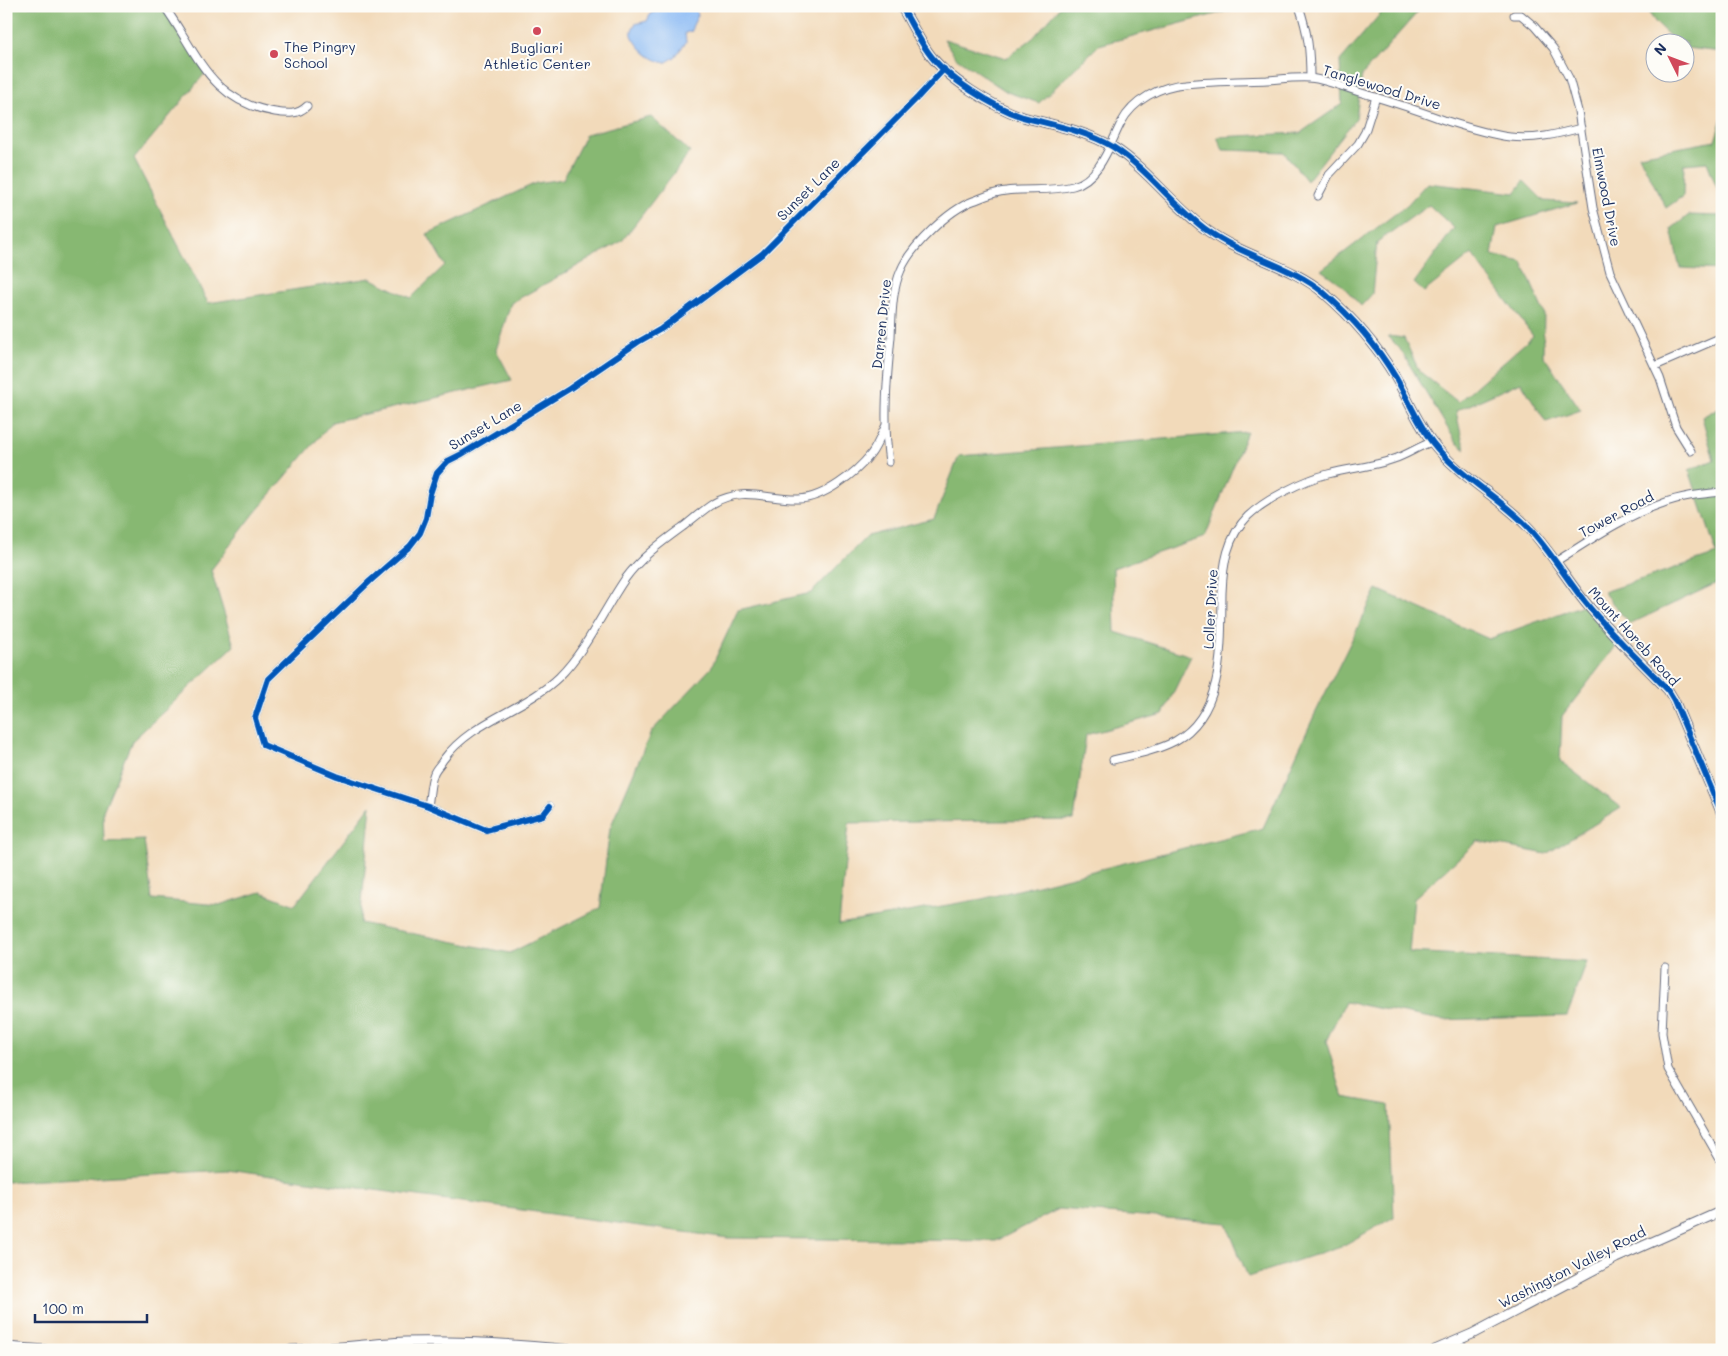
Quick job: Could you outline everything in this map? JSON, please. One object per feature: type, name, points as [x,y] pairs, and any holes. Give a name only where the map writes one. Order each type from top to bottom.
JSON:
[{"type":"street","points":[[164,6],[201,64],[212,78],[230,95],[250,107],[279,113],[294,114],[307,106]]},
{"type":"street","name":"Mount Horeb Road","points":[[901,6],[928,52],[944,68],[976,94],[993,105],[1019,115],[1080,133],[1111,146],[1140,167],[1206,230],[1239,250],[1302,278],[1324,293],[1379,352],[1432,442],[1451,463],[1510,510],[1536,536],[1586,604],[1668,690],[1678,709],[1722,814]]},
{"type":"street","points":[[1299,6],[1310,48],[1310,78]]},
{"type":"street","name":"Elmwood Drive","points":[[1514,15],[1521,15],[1534,26],[1553,48],[1569,78],[1581,128],[1593,208],[1610,272],[1655,366],[1676,427],[1691,451]]},
{"type":"street","name":"Sunset Lane","points":[[428,806],[337,776],[263,745],[255,718],[268,679],[370,581],[410,546],[420,533],[426,518],[430,494],[437,472],[448,461],[569,389],[638,342],[661,329],[762,254],[918,97],[944,68]]},
{"type":"street","name":"Tanglewood Drive","points":[[1111,146],[1122,121],[1140,100],[1154,92],[1182,84],[1310,78],[1376,97],[1479,132],[1512,137],[1556,135],[1581,128]]},
{"type":"street","points":[[1318,196],[1329,175],[1358,144],[1376,97]]},
{"type":"street","name":"Darren Drive","points":[[889,462],[886,424],[891,331],[897,279],[902,267],[917,246],[941,223],[970,202],[1007,191],[1049,190],[1074,186],[1082,182],[1096,169],[1111,146]]},
{"type":"street","points":[[1655,366],[1722,337]]},
{"type":"street","points":[[550,806],[543,815],[486,830],[428,806],[434,773],[448,754],[459,742],[530,698],[559,677],[589,638],[625,579],[650,552],[713,504],[728,496],[739,494],[798,499],[824,492],[842,481],[872,453],[886,424]]},
{"type":"street","name":"Loller Drive","points":[[1114,760],[1157,749],[1176,740],[1192,727],[1205,709],[1213,692],[1221,651],[1223,572],[1226,554],[1234,534],[1248,517],[1269,500],[1327,474],[1369,467],[1397,459],[1432,442]]},
{"type":"street","name":"Tower Road","points":[[1555,562],[1626,519],[1660,504],[1689,496],[1722,492]]},
{"type":"street","points":[[1665,968],[1662,1033],[1668,1069],[1722,1163]]},
{"type":"street","name":"Washington Valley Road","points":[[1435,1350],[1486,1327],[1616,1258],[1722,1211]]},
{"type":"street","points":[[291,1350],[404,1342],[519,1344],[572,1350]]},
{"type":"street","points":[[6,1347],[45,1350]]},
{"type":"green space","points":[[6,6],[163,6],[206,72],[134,159],[208,303],[370,278],[411,298],[445,265],[427,234],[536,183],[563,179],[586,134],[651,117],[690,152],[622,241],[511,303],[496,350],[512,380],[332,422],[254,514],[211,570],[234,646],[132,741],[103,811],[104,842],[144,840],[152,899],[219,905],[261,892],[295,905],[371,805],[360,923],[510,953],[600,908],[610,828],[651,732],[711,668],[738,610],[811,593],[867,536],[934,519],[959,456],[1247,432],[1205,537],[1113,568],[1115,632],[1191,656],[1163,714],[1086,735],[1074,820],[849,823],[839,924],[982,899],[1263,828],[1314,716],[1377,589],[1489,639],[1586,604],[1620,641],[1562,716],[1560,761],[1621,808],[1546,854],[1478,841],[1414,898],[1409,952],[1587,962],[1567,1016],[1441,1020],[1345,1002],[1326,1041],[1343,1097],[1389,1105],[1394,1217],[1344,1245],[1248,1277],[1226,1223],[1059,1209],[996,1241],[728,1238],[227,1170],[6,1182]]},
{"type":"green space","points":[[1061,6],[1246,6],[1099,45],[1039,103],[1007,92],[955,57],[944,39],[1006,58],[1033,38]]},
{"type":"green space","points":[[1387,6],[1423,6],[1362,75],[1356,118],[1307,181],[1284,152],[1223,150],[1217,137],[1300,133],[1342,104],[1340,61]]},
{"type":"green space","points":[[1644,6],[1722,6],[1722,52],[1696,49],[1696,32],[1665,32],[1656,23]]},
{"type":"green space","points":[[1722,118],[1722,201],[1707,162],[1684,164],[1683,196],[1666,208],[1639,155],[1715,141]]},
{"type":"green space","points":[[1524,181],[1544,201],[1577,203],[1497,227],[1492,255],[1522,262],[1544,313],[1543,355],[1581,410],[1546,422],[1521,382],[1456,411],[1466,450],[1456,442],[1400,349],[1388,336],[1404,338],[1419,371],[1458,402],[1533,336],[1472,254],[1424,292],[1414,283],[1454,228],[1429,205],[1377,242],[1372,294],[1361,306],[1342,285],[1321,270],[1407,205],[1427,183],[1515,193]]},
{"type":"green space","points":[[1689,215],[1722,216],[1722,270],[1680,268],[1671,229]]},
{"type":"green space","points":[[1722,406],[1722,592],[1717,583],[1630,624],[1603,592],[1717,554],[1689,470],[1714,460],[1702,417]]},
{"type":"water","points":[[676,6],[695,8],[698,15],[692,31],[685,33],[686,42],[675,57],[665,63],[653,58],[638,45],[633,37],[632,30],[635,24],[647,21],[651,13]]},
{"type":"cycle path","points":[[901,6],[924,47],[936,62],[946,72],[971,90],[998,106],[1023,117],[1103,141],[1138,166],[1184,211],[1208,231],[1237,248],[1311,283],[1344,312],[1381,355],[1396,378],[1422,427],[1442,454],[1527,526],[1543,544],[1595,613],[1668,690],[1674,700],[1722,814]]},
{"type":"cycle path","points":[[550,806],[543,815],[486,830],[428,806],[337,776],[263,745],[255,718],[268,679],[370,581],[410,546],[420,533],[426,518],[430,494],[437,473],[448,461],[569,389],[638,342],[661,329],[762,254],[944,69]]},
{"type":"place","name":"Bugliari Athletic Center","points":[[537,31]]},
{"type":"place","name":"The Pingry School","points":[[274,54]]}]
